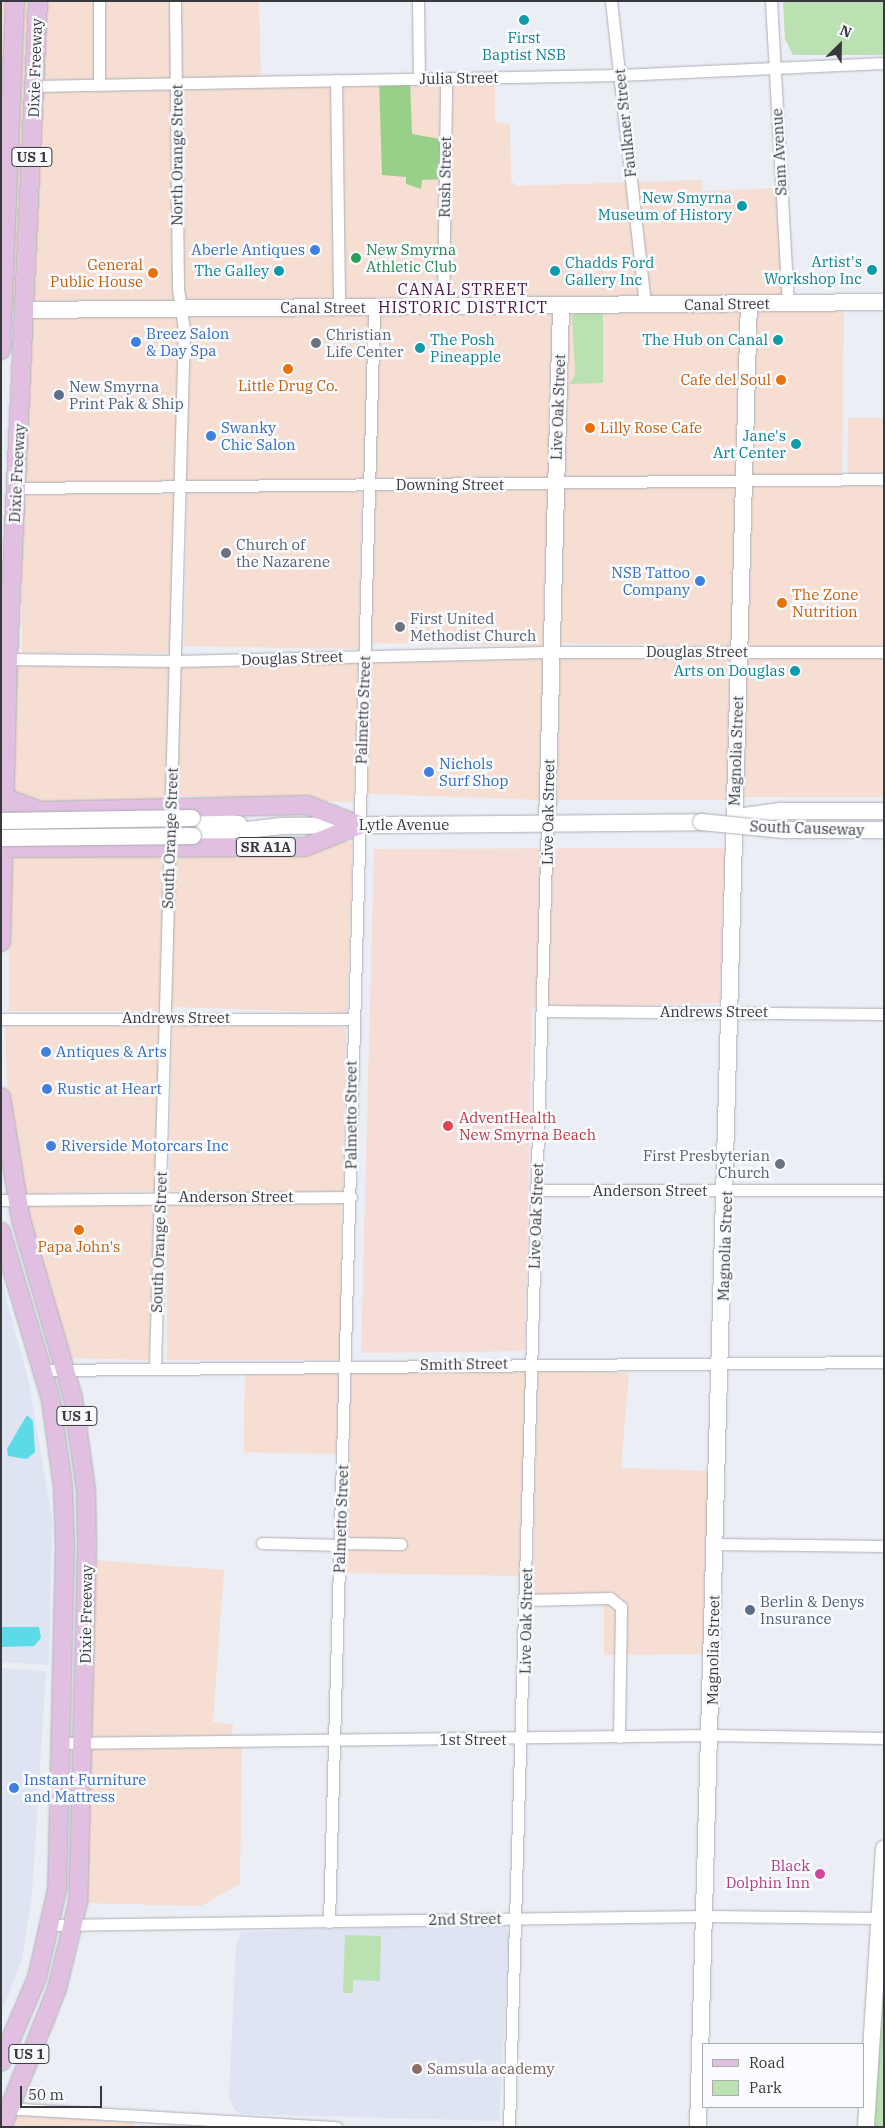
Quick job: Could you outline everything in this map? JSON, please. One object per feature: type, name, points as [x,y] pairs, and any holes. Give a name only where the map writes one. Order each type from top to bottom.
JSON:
[{"type":"main road","name":"Dixie Freeway","points":[[1,350],[6,86],[15,2]]},
{"type":"main road","name":"Dixie Freeway","points":[[1,942],[2,821],[5,798],[5,659],[17,488],[26,310],[38,2]]},
{"type":"main road","points":[[14,21],[24,72],[34,86]]},
{"type":"main road","points":[[6,86],[21,99],[32,137]]},
{"type":"main road","name":"Canal Street","points":[[2,310],[26,310]]},
{"type":"main road","name":"SR A1A","points":[[5,798],[40,811],[307,805],[359,825]]},
{"type":"main road","points":[[2,821],[40,811]]},
{"type":"main road","name":"SR A1A","points":[[2,845],[305,847],[359,825]]},
{"type":"main road","name":"Dixie Freeway","points":[[1,1098],[9,1200],[67,1370],[82,1457],[87,1545],[82,1859],[75,1925],[57,1989],[4,2108],[2,2127]]},
{"type":"main road","name":"Dixie Freeway","points":[[1,1232],[44,1370],[60,1456],[65,1545],[59,1866],[52,1925],[37,1978],[1,2062]]},
{"type":"street","points":[[99,1],[99,85]]},
{"type":"street","name":"North Orange Street","points":[[175,1],[180,309]]},
{"type":"street","points":[[418,1],[419,78]]},
{"type":"street","name":"Faulkner Street","points":[[611,1],[645,305]]},
{"type":"street","name":"Sam Avenue","points":[[771,1],[788,303]]},
{"type":"street","name":"Julia Street","points":[[34,86],[619,76],[774,66],[884,63]]},
{"type":"street","name":"Rush Street","points":[[443,306],[446,78]]},
{"type":"street","points":[[336,80],[339,308]]},
{"type":"street","name":"Canal Street","points":[[26,310],[884,302]]},
{"type":"street","name":"Magnolia Street","points":[[698,2127],[707,1916],[727,1192],[729,1012],[743,480],[750,304]]},
{"type":"street","name":"Live Oak Street","points":[[509,2127],[523,1740],[536,1190],[544,1011],[561,306]]},
{"type":"street","name":"Palmetto Street","points":[[329,1922],[351,1197],[351,1019],[365,656],[374,308]]},
{"type":"street","name":"South Orange Street","points":[[155,1367],[167,1017],[168,847],[171,808],[181,489],[184,329],[180,309]]},
{"type":"street","name":"Downing Street","points":[[17,488],[181,489],[884,479]]},
{"type":"street","name":"Douglas Street","points":[[5,659],[176,661],[552,652],[884,652]]},
{"type":"street","name":"South Causeway","points":[[547,825],[701,822],[781,811],[884,811]]},
{"type":"street","name":"Lytle Avenue","points":[[2,821],[192,818],[261,826],[547,825]]},
{"type":"street","name":"South Causeway","points":[[701,822],[782,830],[884,830]]},
{"type":"street","name":"Lytle Avenue","points":[[2,845],[193,836],[261,826]]},
{"type":"street","name":"Andrews Street","points":[[544,1011],[884,1014]]},
{"type":"street","name":"Andrews Street","points":[[1,1019],[167,1017],[351,1019]]},
{"type":"street","name":"Anderson Street","points":[[536,1190],[727,1192],[884,1190]]},
{"type":"street","name":"Anderson Street","points":[[9,1200],[161,1197],[351,1197]]},
{"type":"street","name":"Smith Street","points":[[44,1370],[532,1363],[884,1362]]},
{"type":"street","points":[[262,1543],[402,1544]]},
{"type":"street","points":[[716,1544],[884,1546]]},
{"type":"street","points":[[65,1545],[87,1545]]},
{"type":"street","points":[[526,1600],[610,1598],[621,1607],[619,1737]]},
{"type":"street","name":"1st Street","points":[[62,1743],[334,1739],[523,1740],[711,1735],[884,1738]]},
{"type":"street","points":[[866,2127],[878,1918],[884,1849]]},
{"type":"street","name":"2nd Street","points":[[52,1925],[707,1916],[878,1918]]},
{"type":"street","points":[[4,2108],[140,2122],[336,2127]]},
{"type":"shaded area","points":[[1,1],[259,1],[261,81],[495,77],[495,122],[510,124],[511,180],[516,186],[701,180],[702,191],[781,188],[788,302],[844,302],[842,479],[17,488],[25,310],[1,311]]},
{"type":"shaded area","points":[[848,418],[884,418],[884,473],[848,473]]},
{"type":"shaded area","points":[[561,483],[737,486],[734,646],[558,643]]},
{"type":"shaded area","points":[[748,486],[884,486],[884,646],[748,646]]},
{"type":"shaded area","points":[[374,487],[550,490],[547,646],[371,643]]},
{"type":"shaded area","points":[[187,489],[362,492],[359,649],[184,646]]},
{"type":"shaded area","points":[[22,494],[175,494],[175,653],[22,653]]},
{"type":"shaded area","points":[[370,652],[546,658],[541,800],[365,794]]},
{"type":"shaded area","points":[[181,656],[359,662],[354,802],[176,796]]},
{"type":"shaded area","points":[[558,658],[733,658],[733,800],[558,800]]},
{"type":"shaded area","points":[[744,658],[884,658],[884,797],[744,797]]},
{"type":"shaded area","points":[[14,665],[170,667],[166,802],[45,805],[11,794]]},
{"type":"shaded area","points":[[174,836],[353,842],[347,1013],[168,1007]]},
{"type":"shaded area","name":"AdventHealth New Smyrna Beach","points":[[725,848],[720,1003],[532,1009],[525,1351],[361,1353],[374,849]]},
{"type":"shaded area","points":[[9,853],[162,853],[162,1011],[9,1011]]},
{"type":"shaded area","points":[[161,1024],[156,1191],[21,1194],[8,1109],[5,1025]]},
{"type":"shaded area","points":[[172,1024],[346,1027],[343,1194],[169,1191]]},
{"type":"shaded area","points":[[155,1203],[149,1360],[70,1358],[24,1206]]},
{"type":"shaded area","points":[[167,1203],[341,1203],[341,1360],[167,1360]]},
{"type":"shaded area","points":[[1,1279],[29,1383],[52,1520],[49,1665],[1,1662]]},
{"type":"shaded area","points":[[351,1367],[526,1370],[522,1576],[347,1573]]},
{"type":"shaded area","points":[[245,1370],[339,1372],[338,1454],[244,1452]]},
{"type":"shaded area","points":[[538,1370],[629,1373],[621,1468],[712,1471],[707,1654],[604,1655],[604,1602],[532,1602]]},
{"type":"shaded area","points":[[95,1560],[224,1570],[213,1722],[233,1724],[232,1735],[90,1737]]},
{"type":"shaded area","points":[[1,1668],[46,1671],[32,1895],[22,1959],[1,2014]]},
{"type":"shaded area","points":[[242,1747],[240,1884],[201,1906],[84,1903],[90,1749]]},
{"type":"shaded area","points":[[503,1923],[509,1933],[499,2121],[241,2114],[234,2109],[229,2096],[236,1947],[241,1932]]},
{"type":"shaded area","points":[[11,2114],[135,2123],[134,2127],[8,2127]]},
{"type":"green space","points":[[783,1],[884,1],[884,55],[793,55],[785,39]]},
{"type":"green space","points":[[379,79],[410,79],[412,134],[445,140],[445,179],[422,180],[421,189],[406,184],[406,177],[382,175]]},
{"type":"green space","points":[[603,309],[603,383],[570,384],[575,374],[572,316],[578,311]]},
{"type":"green space","points":[[345,1935],[381,1936],[380,1981],[353,1980],[353,1993],[343,1993]]},
{"type":"green space","points":[[884,1940],[884,2127],[874,2127]]},
{"type":"water","points":[[27,1415],[33,1421],[35,1452],[27,1459],[8,1456],[7,1449]]},
{"type":"water","points":[[1,1627],[39,1627],[41,1638],[34,1646],[1,1647]]},
{"type":"place","name":"First Baptist NSB","points":[[524,20]]},
{"type":"place","name":"New Smyrna Museum of History","points":[[742,206]]},
{"type":"place","name":"Aberle Antiques","points":[[315,250]]},
{"type":"place","name":"New Smyrna Athletic Club","points":[[356,258]]},
{"type":"place","name":"Artist's Workshop Inc","points":[[872,270]]},
{"type":"place","name":"The Galley","points":[[279,271]]},
{"type":"place","name":"Chadds Ford Gallery Inc","points":[[555,271]]},
{"type":"place","name":"General Public House","points":[[153,273]]},
{"type":"place","name":"The Hub on Canal","points":[[778,340]]},
{"type":"place","name":"Breez Salon & Day Spa","points":[[136,342]]},
{"type":"place","name":"Christian Life Center","points":[[316,343]]},
{"type":"place","name":"The Posh Pineapple","points":[[420,348]]},
{"type":"place","name":"Little Drug Co.","points":[[288,369]]},
{"type":"place","name":"Cafe del Soul","points":[[781,380]]},
{"type":"place","name":"New Smyrna Print Pak & Ship","points":[[59,395]]},
{"type":"place","name":"Lilly Rose Cafe","points":[[590,428]]},
{"type":"place","name":"Swanky Chic Salon","points":[[211,436]]},
{"type":"place","name":"Jane's Art Center","points":[[796,444]]},
{"type":"place","name":"Church of the Nazarene","points":[[226,553]]},
{"type":"place","name":"NSB Tattoo Company","points":[[700,581]]},
{"type":"place","name":"The Zone Nutrition","points":[[782,603]]},
{"type":"place","name":"First United Methodist Church","points":[[400,627]]},
{"type":"place","name":"Arts on Douglas","points":[[795,671]]},
{"type":"place","name":"Nichols Surf Shop","points":[[429,772]]},
{"type":"place","name":"Antiques & Arts","points":[[46,1052]]},
{"type":"place","name":"Rustic at Heart","points":[[47,1089]]},
{"type":"place","name":"AdventHealth New Smyrna Beach","points":[[448,1126]]},
{"type":"place","name":"Riverside Motorcars Inc","points":[[51,1146]]},
{"type":"place","name":"First Presbyterian Church","points":[[780,1164]]},
{"type":"place","name":"Papa John's","points":[[79,1230]]},
{"type":"place","name":"Berlin & Denys Insurance","points":[[750,1610]]},
{"type":"place","name":"Instant Furniture and Mattress","points":[[14,1788]]},
{"type":"place","name":"Black Dolphin Inn","points":[[820,1874]]},
{"type":"place","name":"Samsula academy","points":[[417,2069]]},
{"type":"district","name":"CANAL STREET HISTORIC DISTRICT","points":[[463,298]]}]
